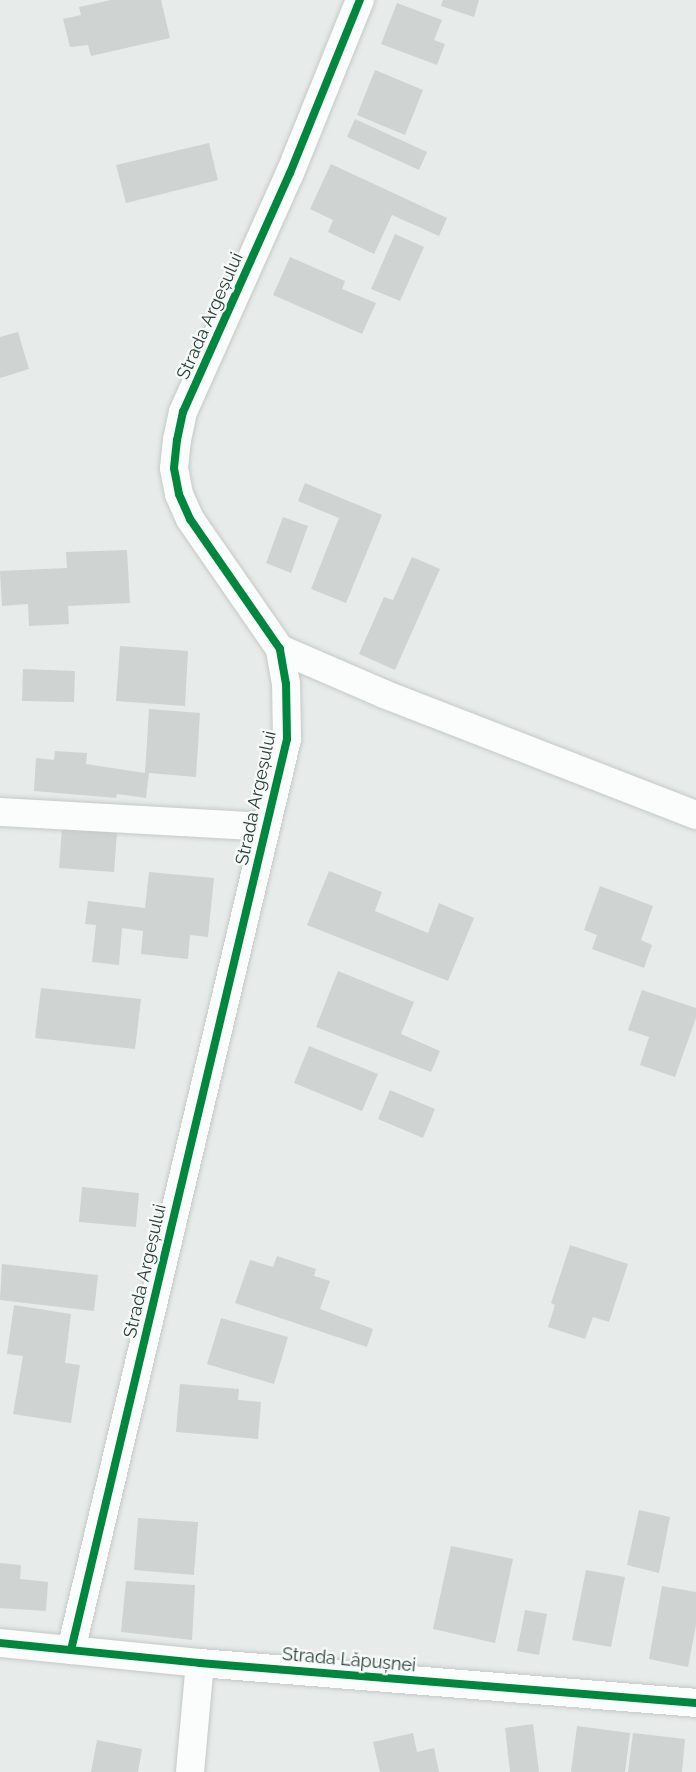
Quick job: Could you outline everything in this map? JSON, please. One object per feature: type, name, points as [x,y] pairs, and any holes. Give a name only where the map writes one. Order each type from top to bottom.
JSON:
[{"type":"street","name":"Strada Argeșului","points":[[71,1650],[287,739],[286,684],[280,649],[190,519],[178,494],[174,468],[177,440],[183,412],[290,173],[360,0]]},
{"type":"street","points":[[280,649],[384,694],[696,815]]},
{"type":"street","points":[[0,812],[266,827]]},
{"type":"street","name":"Strada Lăpușnei","points":[[0,1643],[200,1663],[696,1704]]},
{"type":"street","points":[[190,1772],[200,1663]]},
{"type":"building","points":[[111,0],[161,0],[170,38],[91,56],[88,45],[70,47],[63,19],[81,15],[79,7]]},
{"type":"building","points":[[443,0],[479,0],[474,17],[441,6]]},
{"type":"building","points":[[397,3],[442,20],[434,40],[445,44],[437,65],[381,44]]},
{"type":"building","points":[[375,70],[423,90],[405,135],[357,115]]},
{"type":"building","points":[[355,119],[427,152],[419,170],[347,137]]},
{"type":"building","points":[[209,143],[218,180],[126,203],[116,165]]},
{"type":"building","points":[[331,164],[447,218],[439,236],[392,215],[374,254],[328,232],[333,220],[310,209]]},
{"type":"building","points":[[395,234],[424,247],[400,301],[371,289]]},
{"type":"building","points":[[290,257],[345,281],[342,289],[376,303],[362,334],[273,295]]},
{"type":"building","points":[[18,332],[29,369],[0,378],[0,337]]},
{"type":"building","points":[[305,483],[382,515],[346,603],[311,589],[339,518],[298,501]]},
{"type":"building","points":[[283,517],[308,526],[291,573],[266,563]]},
{"type":"building","points":[[127,550],[130,603],[68,606],[69,624],[29,626],[28,604],[2,606],[0,571],[67,568],[66,552]]},
{"type":"building","points":[[412,557],[440,569],[395,670],[359,654],[384,597],[393,600]]},
{"type":"building","points":[[120,646],[188,651],[185,706],[116,701]]},
{"type":"building","points":[[23,669],[75,671],[74,702],[22,701]]},
{"type":"building","points":[[149,709],[200,713],[196,777],[149,773],[146,798],[117,794],[116,798],[34,791],[36,758],[54,760],[55,751],[87,753],[86,764],[145,773]]},
{"type":"building","points":[[62,828],[117,833],[114,872],[59,868]]},
{"type":"building","points":[[329,871],[382,892],[375,911],[428,933],[439,903],[474,918],[448,981],[307,925]]},
{"type":"building","points":[[149,872],[214,878],[208,937],[190,935],[188,959],[141,954],[143,931],[122,928],[119,965],[92,962],[96,925],[85,924],[88,901],[145,908]]},
{"type":"building","points":[[600,886],[653,906],[641,940],[652,945],[644,968],[592,949],[597,935],[584,930]]},
{"type":"building","points":[[338,971],[414,1002],[401,1034],[440,1051],[431,1072],[316,1027]]},
{"type":"building","points":[[41,988],[141,999],[135,1049],[35,1038]]},
{"type":"building","points":[[642,990],[696,1008],[696,1018],[675,1077],[640,1065],[649,1037],[628,1030]]},
{"type":"building","points":[[309,1046],[378,1074],[362,1111],[294,1083]]},
{"type":"building","points":[[390,1090],[435,1109],[423,1138],[378,1119]]},
{"type":"building","points":[[82,1187],[139,1193],[136,1227],[79,1222]]},
{"type":"building","points":[[570,1245],[628,1264],[609,1322],[593,1317],[585,1339],[548,1327],[555,1305],[551,1303]]},
{"type":"building","points":[[277,1256],[316,1269],[314,1276],[330,1281],[320,1309],[373,1329],[367,1347],[235,1303],[250,1260],[273,1267]]},
{"type":"building","points":[[2,1264],[98,1275],[94,1311],[0,1300]]},
{"type":"building","points":[[14,1305],[71,1314],[65,1363],[80,1365],[71,1423],[13,1414],[23,1356],[7,1354]]},
{"type":"building","points":[[221,1318],[288,1337],[274,1384],[207,1364]]},
{"type":"building","points":[[180,1384],[239,1389],[238,1400],[261,1402],[258,1439],[176,1432]]},
{"type":"building","points":[[639,1510],[670,1517],[659,1573],[627,1565]]},
{"type":"building","points":[[138,1518],[198,1522],[194,1575],[134,1570]]},
{"type":"building","points":[[451,1546],[513,1559],[495,1643],[433,1629]]},
{"type":"building","points":[[0,1563],[21,1565],[20,1579],[48,1582],[46,1611],[0,1608]]},
{"type":"building","points":[[586,1570],[625,1577],[611,1647],[572,1640]]},
{"type":"building","points":[[126,1581],[195,1585],[192,1640],[121,1632]]},
{"type":"building","points":[[662,1586],[696,1592],[696,1625],[688,1667],[649,1659]]},
{"type":"building","points":[[525,1610],[547,1614],[539,1655],[517,1651]]},
{"type":"building","points":[[533,1724],[539,1772],[510,1772],[505,1728]]},
{"type":"building","points":[[577,1726],[630,1733],[625,1772],[571,1772]]},
{"type":"building","points":[[413,1733],[417,1752],[434,1748],[439,1772],[380,1772],[373,1742]]},
{"type":"building","points":[[633,1733],[685,1739],[682,1772],[628,1772]]},
{"type":"building","points":[[97,1740],[142,1749],[138,1772],[91,1772]]},
{"type":"cycle path","points":[[71,1650],[287,739],[286,684],[280,649],[190,519],[179,494],[174,468],[177,440],[183,412],[290,173],[360,0]]},
{"type":"cycle path","points":[[0,1643],[200,1663],[696,1703]]}]
